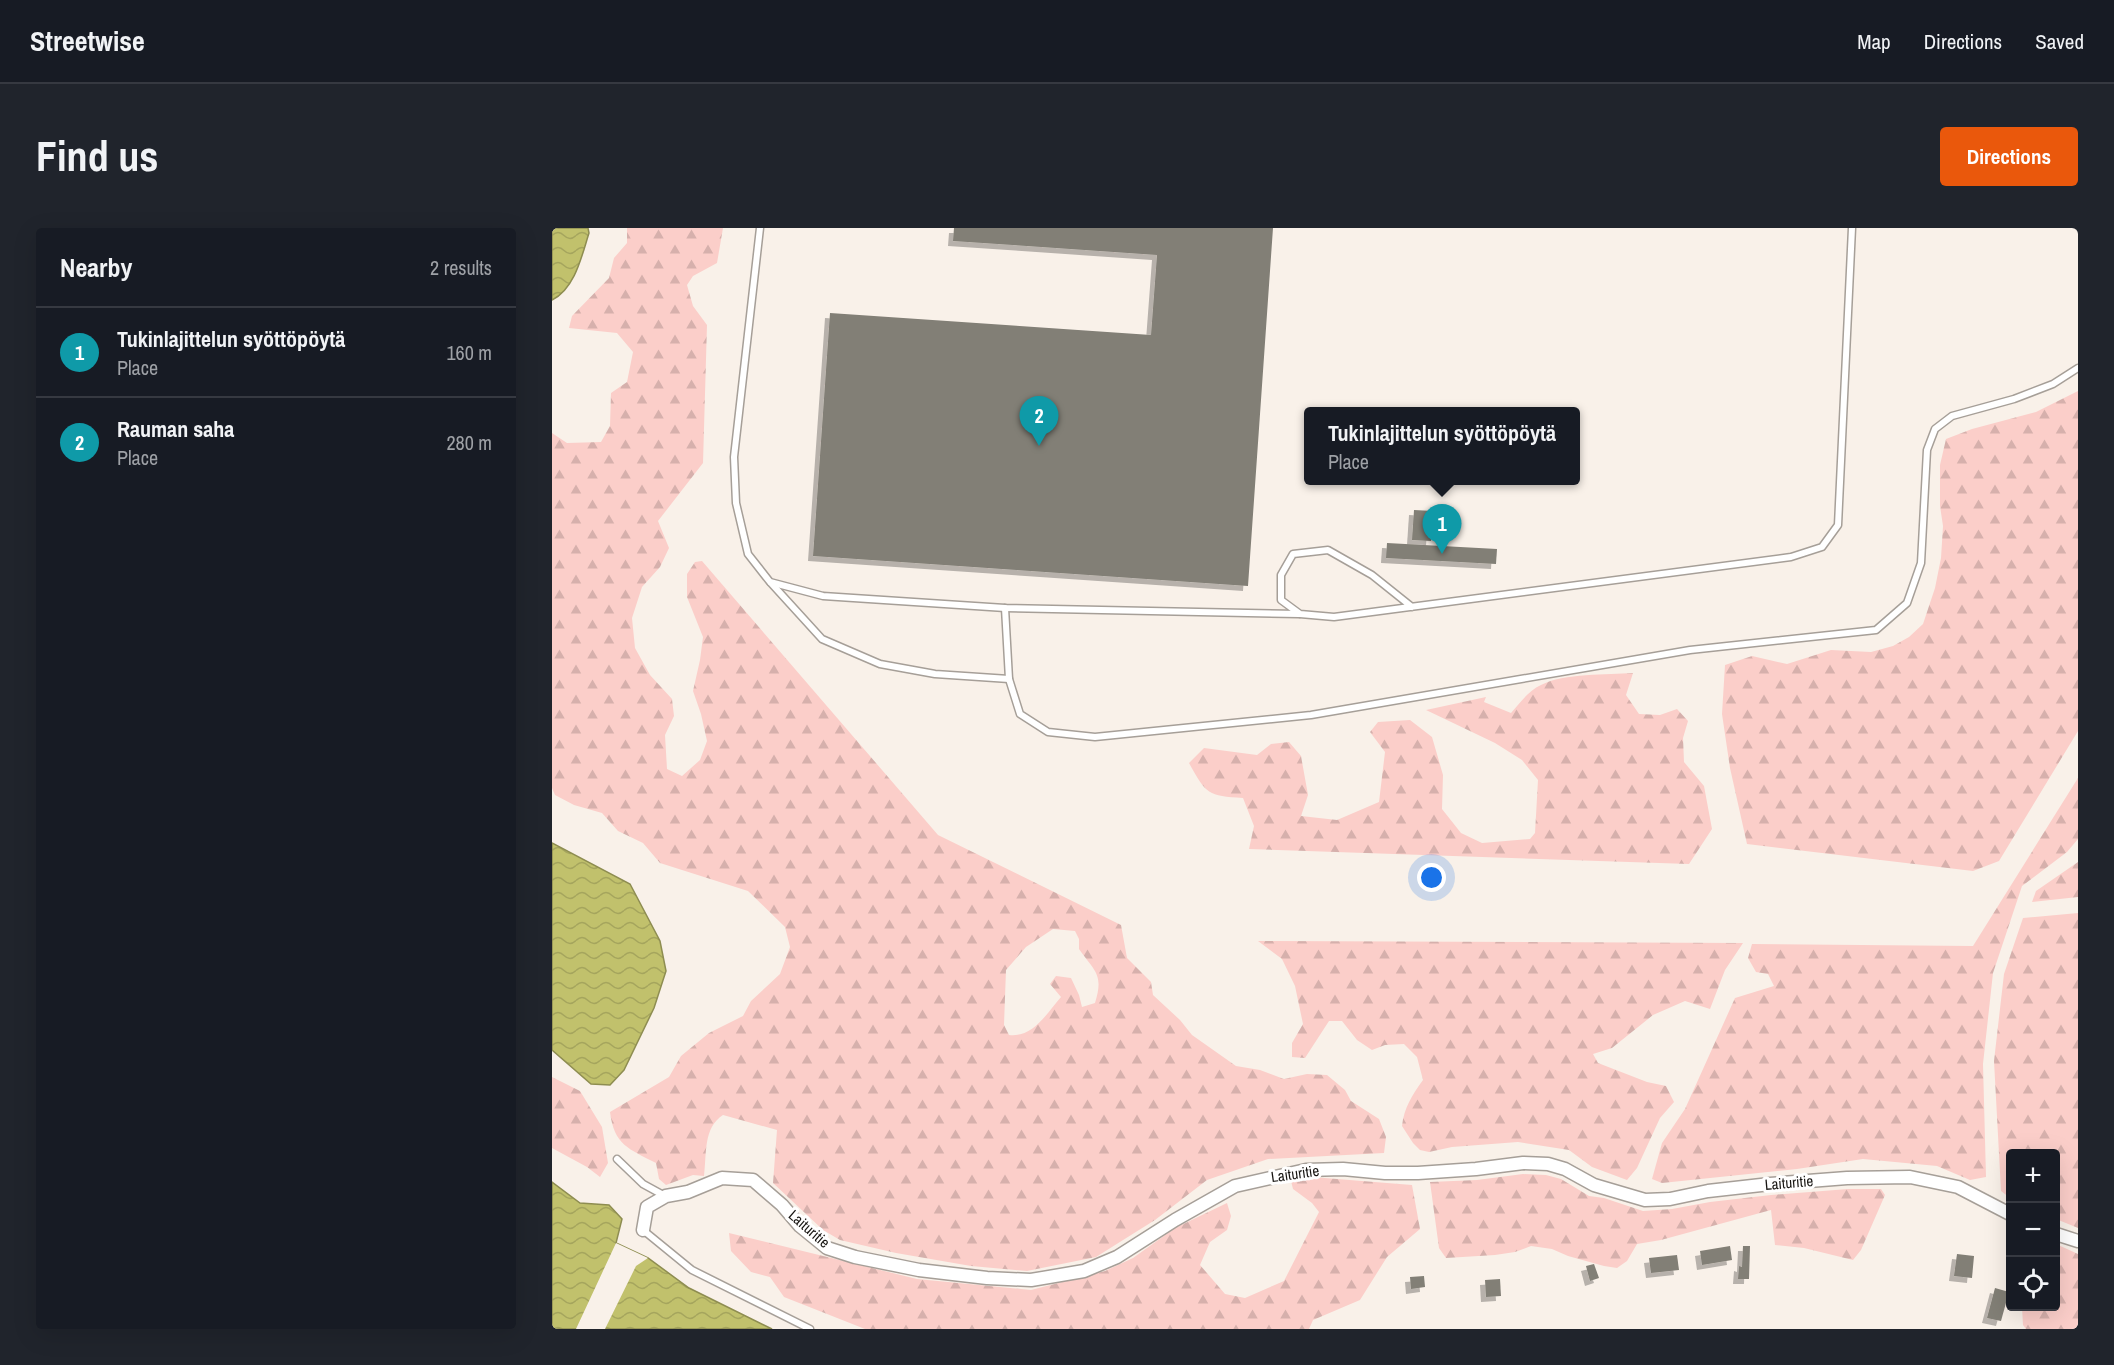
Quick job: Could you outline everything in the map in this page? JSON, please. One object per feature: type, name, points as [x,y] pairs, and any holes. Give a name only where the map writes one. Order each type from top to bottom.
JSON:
[{"type":"street","name":"Laituritie","points":[[643,1230],[647,1207],[666,1196],[688,1192],[722,1178],[753,1180],[782,1205],[800,1226],[827,1248],[855,1257],[919,1270],[987,1278],[1031,1280],[1084,1271],[1118,1257],[1175,1220],[1235,1186],[1306,1170],[1343,1169],[1418,1173],[1523,1163],[1548,1164],[1565,1169],[1594,1185],[1645,1200],[1670,1199],[1708,1191],[1770,1184],[1847,1178],[1910,1177],[1958,1187],[2006,1212]]},
{"type":"street","points":[[2060,1236],[2078,1241]]},
{"type":"lane","points":[[760,228],[734,457],[735,503],[748,555],[822,639],[880,664],[935,674],[1009,679]]},
{"type":"lane","points":[[770,582],[823,596],[1005,608],[1300,614],[1334,617],[1791,557],[1822,547],[1838,525],[1851,228]]},
{"type":"lane","points":[[1005,608],[1009,679],[1020,714],[1048,732],[1095,737],[1311,715],[1690,650],[1876,630],[1907,603],[1921,563],[1927,450],[1935,429],[1952,416],[2014,399],[2053,384],[2078,368]]},
{"type":"lane","points":[[1300,614],[1281,600],[1281,575],[1293,554],[1328,550],[1372,575],[1412,607]]},
{"type":"lane","points":[[617,1159],[643,1184],[666,1196]]},
{"type":"lane","points":[[643,1230],[692,1270],[810,1329]]},
{"type":"green space","points":[[627,228],[723,228],[717,263],[693,276],[687,285],[693,306],[707,325],[703,463],[658,521],[669,548],[660,567],[642,587],[632,618],[635,648],[650,675],[672,699],[674,716],[665,735],[667,769],[682,776],[700,760],[707,741],[693,691],[703,637],[687,597],[687,574],[695,562],[702,561],[938,835],[1121,925],[1127,958],[1151,982],[1153,995],[1180,1020],[1192,1035],[1236,1066],[1260,1070],[1284,1079],[1307,1074],[1327,1075],[1345,1090],[1351,1101],[1379,1119],[1386,1137],[1384,1153],[1268,1159],[1207,1180],[1155,1220],[1096,1257],[1027,1271],[971,1266],[896,1253],[840,1240],[823,1230],[773,1183],[777,1130],[723,1115],[717,1120],[709,1134],[704,1176],[693,1175],[666,1185],[659,1179],[656,1163],[624,1145],[619,1139],[610,1112],[669,1077],[681,1056],[709,1033],[743,1016],[751,1001],[780,974],[790,947],[785,927],[748,891],[660,863],[643,843],[618,831],[602,813],[574,805],[555,795],[552,788],[552,433],[567,443],[601,442],[610,426],[611,393],[627,382],[633,352],[617,333],[569,328],[572,316],[609,278],[614,258],[627,243]],"holes":[[[1053,929],[1075,931],[1079,939],[1079,949],[1098,979],[1099,986],[1095,1003],[1082,1007],[1071,978],[1056,976],[1050,984],[1061,997],[1032,1029],[1018,1035],[1009,1035],[1004,1025],[1006,970],[1026,947]]]},
{"type":"green space","points":[[2078,391],[2078,731],[1999,861],[1973,871],[1747,844],[1730,768],[1722,714],[1725,665],[1752,656],[1787,664],[1831,650],[1871,652],[1893,646],[1909,637],[1923,624],[1935,588],[1941,558],[1943,526],[1940,506],[1940,465],[1946,439],[1972,429],[2036,412]]},
{"type":"green space","points":[[1633,673],[1626,695],[1639,714],[1660,715],[1677,709],[1688,721],[1683,738],[1684,762],[1704,786],[1712,829],[1689,864],[1249,849],[1254,826],[1243,798],[1222,796],[1209,791],[1189,763],[1204,748],[1257,755],[1271,744],[1289,742],[1301,756],[1308,795],[1301,816],[1337,820],[1379,802],[1385,752],[1370,732],[1378,722],[1410,720],[1432,737],[1443,775],[1442,809],[1461,833],[1482,843],[1530,839],[1535,833],[1538,780],[1522,760],[1495,743],[1426,710],[1486,697],[1484,702],[1511,713],[1524,697],[1550,681],[1573,676]]},
{"type":"green space","points":[[2078,778],[2078,839],[2067,852],[2022,886],[1993,973],[1983,1064],[1986,1177],[1970,1180],[1937,1166],[1863,1159],[1797,1169],[1662,1183],[1652,1179],[1662,1143],[1685,1109],[1735,998],[1774,986],[1768,974],[1756,972],[1748,958],[1752,944],[1973,946]]},
{"type":"green space","points":[[2078,862],[2078,897],[2032,902],[2036,891]]},
{"type":"green space","points":[[2078,913],[2078,1228],[2060,1221],[2060,1149],[2006,1149],[2006,1195],[2001,1191],[1994,1061],[2004,974],[2023,918]]},
{"type":"green space","points":[[1258,941],[1743,943],[1725,970],[1710,1009],[1685,1001],[1653,1015],[1612,1048],[1593,1054],[1598,1063],[1647,1082],[1666,1086],[1674,1102],[1660,1118],[1637,1168],[1627,1180],[1592,1167],[1569,1150],[1518,1142],[1452,1147],[1429,1152],[1420,1150],[1402,1126],[1409,1102],[1423,1080],[1417,1057],[1404,1044],[1385,1045],[1372,1050],[1357,1040],[1342,1021],[1329,1021],[1305,1058],[1292,1057],[1292,1043],[1303,1024],[1295,986],[1282,959]]},
{"type":"green space","points":[[552,1077],[580,1091],[602,1127],[608,1163],[600,1177],[587,1167],[552,1148]]},
{"type":"green space","points":[[1523,1174],[1546,1175],[1561,1179],[1589,1196],[1604,1198],[1643,1211],[1771,1195],[1848,1189],[1881,1189],[1885,1195],[1861,1250],[1853,1260],[1804,1248],[1775,1245],[1771,1210],[1661,1240],[1637,1244],[1627,1261],[1617,1268],[1568,1256],[1552,1249],[1531,1246],[1515,1252],[1495,1255],[1446,1258],[1439,1248],[1430,1182],[1477,1180]]},
{"type":"green space","points":[[1312,1177],[1412,1185],[1420,1229],[1387,1257],[1360,1300],[1313,1320],[1309,1329],[865,1329],[784,1297],[770,1277],[751,1272],[731,1251],[729,1233],[917,1279],[1031,1290],[1105,1271],[1133,1258],[1175,1228],[1227,1203],[1231,1216],[1227,1230],[1210,1242],[1200,1265],[1225,1294],[1245,1298],[1284,1281],[1319,1212],[1312,1203],[1293,1189],[1291,1181]]},
{"type":"green space","points":[[2060,1246],[2078,1254],[2078,1329],[2026,1329],[2023,1325],[2022,1311],[2060,1311]]},
{"type":"water","points":[[552,228],[588,228],[589,233],[572,280],[560,295],[552,300]]},
{"type":"water","points":[[552,843],[630,884],[660,941],[666,971],[654,1008],[624,1070],[610,1085],[591,1084],[552,1050]]},
{"type":"water","points":[[552,1182],[580,1203],[609,1205],[622,1219],[616,1243],[648,1258],[689,1288],[772,1329],[552,1329]]},
{"type":"pier","points":[[616,1243],[648,1258],[636,1266],[605,1329],[576,1329]]},
{"type":"building","points":[[954,228],[1273,228],[1248,586],[813,556],[830,313],[1151,335],[1157,255],[953,241]]},
{"type":"building","points":[[1414,510],[1433,511],[1431,541],[1412,540]]},
{"type":"building","points":[[1387,543],[1497,549],[1496,564],[1386,558]]},
{"type":"building","points":[[1730,1246],[1732,1260],[1702,1265],[1700,1251]]},
{"type":"building","points":[[1743,1246],[1750,1246],[1749,1279],[1738,1279],[1739,1266],[1742,1267]]},
{"type":"building","points":[[1957,1254],[1974,1256],[1972,1278],[1954,1276]]},
{"type":"building","points":[[1677,1255],[1679,1270],[1651,1273],[1649,1258]]},
{"type":"building","points":[[1594,1264],[1599,1278],[1590,1281],[1586,1266]]},
{"type":"building","points":[[1424,1276],[1425,1287],[1411,1289],[1410,1277]]},
{"type":"building","points":[[1500,1279],[1501,1296],[1486,1297],[1485,1280]]},
{"type":"building","points":[[1995,1288],[2006,1291],[2006,1303],[2001,1321],[1987,1318]]},
{"type":"place","name":"Rauman saha","points":[[1039,446]]},
{"type":"place","name":"Tukinlajittelun syöttöpöytä","points":[[1442,554]]}]
